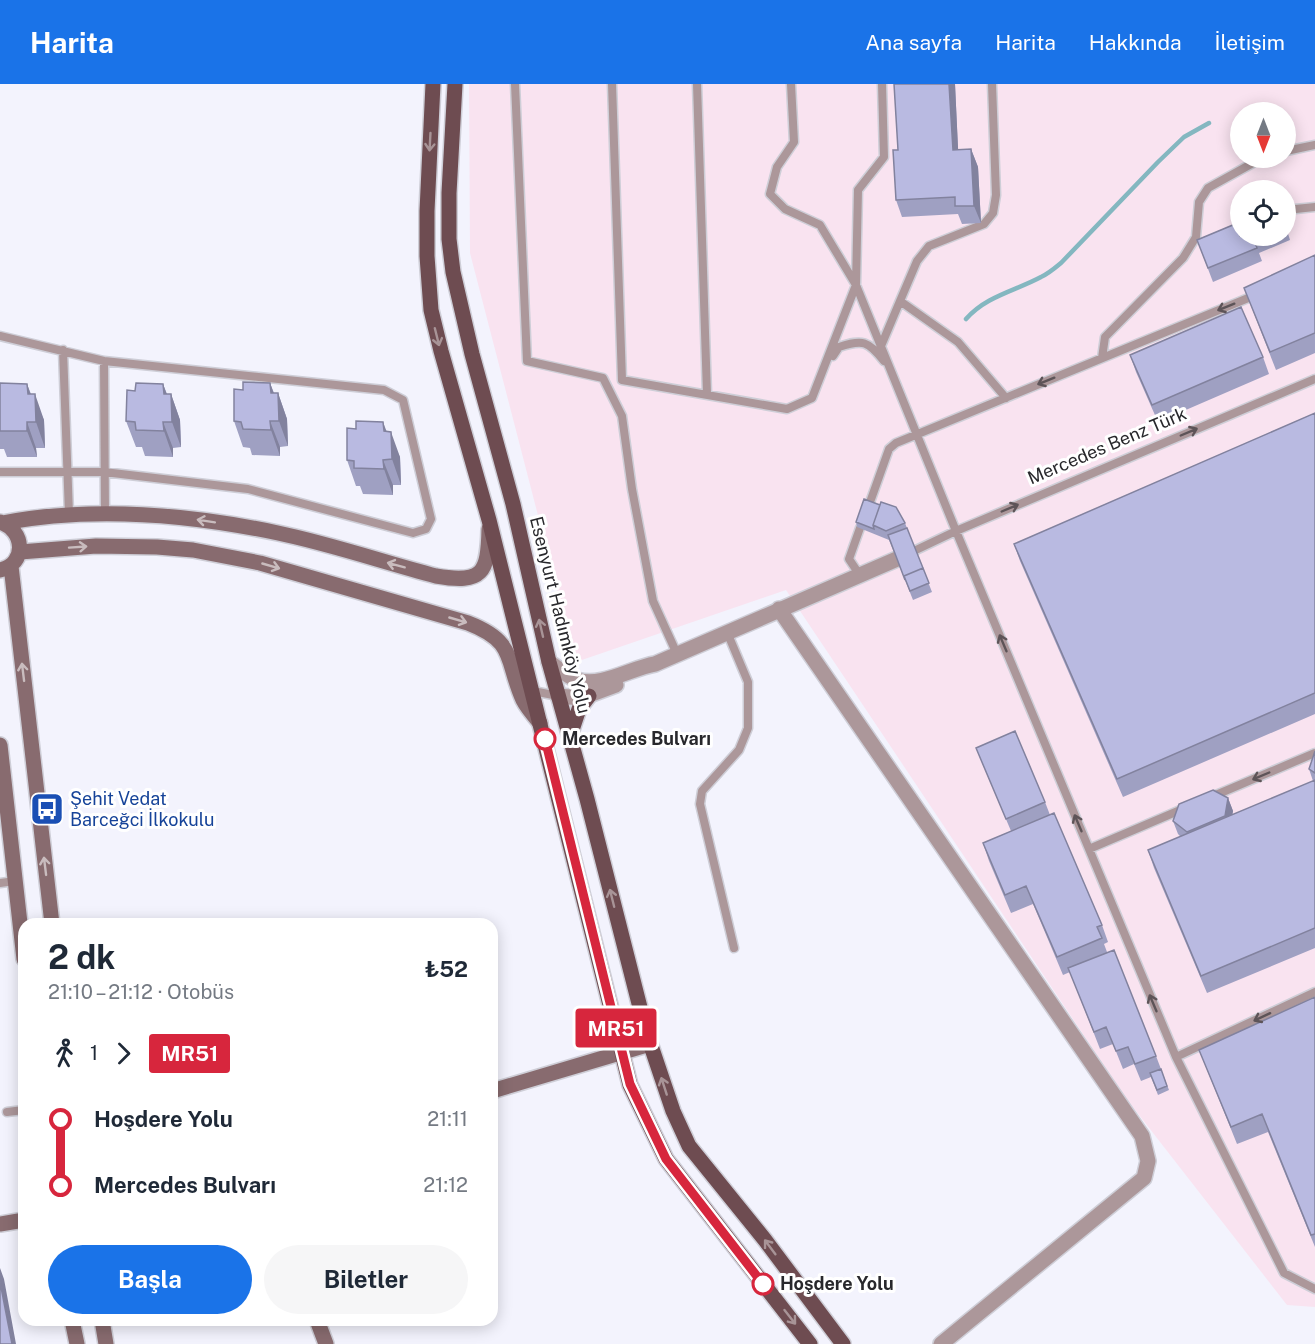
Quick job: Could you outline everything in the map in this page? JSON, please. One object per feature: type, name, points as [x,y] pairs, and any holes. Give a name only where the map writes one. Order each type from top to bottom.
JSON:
[{"type":"main road","points":[[433,84],[427,211],[427,256],[432,310],[542,726],[630,1084],[666,1159],[810,1344]]},
{"type":"main road","name":"Esenyurt Hadımköy Yolu","points":[[455,84],[449,193],[449,239],[453,272],[513,504],[549,662],[650,1044],[673,1111],[689,1146],[765,1240],[843,1344]]},
{"type":"main road","points":[[1,522],[69,514],[105,513],[186,518],[278,533],[436,576],[458,579],[476,575],[486,564],[489,520]]},
{"type":"main road","points":[[1,522],[13,529],[18,536],[20,552]]},
{"type":"main road","points":[[51,918],[5,568],[20,552],[96,546],[193,550],[260,563],[468,623],[490,633],[505,647],[523,700],[542,726]]},
{"type":"main road","points":[[570,736],[579,709],[589,696]]},
{"type":"main road","points":[[0,745],[8,882],[18,930]]},
{"type":"main road","points":[[498,1089],[650,1044]]},
{"type":"main road","points":[[0,1224],[18,1221]]},
{"type":"main road","points":[[73,1326],[77,1344]]},
{"type":"main road","points":[[103,1326],[106,1344]]},
{"type":"main road","points":[[319,1326],[326,1344]]},
{"type":"street","points":[[549,662],[578,681],[599,682],[638,667],[655,664],[897,559]]},
{"type":"street","points":[[779,609],[1142,1136],[1148,1161],[1144,1178],[941,1344]]},
{"type":"street","points":[[558,696],[581,698],[589,696],[646,672],[655,664]]},
{"type":"lane","points":[[515,84],[527,361],[603,378],[622,416],[632,489],[653,602],[677,654]]},
{"type":"lane","points":[[612,84],[622,380],[788,409],[812,398],[856,285],[858,190],[884,157],[882,84]]},
{"type":"lane","points":[[697,84],[707,394]]},
{"type":"lane","points":[[791,84],[794,142],[777,167],[770,194],[785,209],[820,225],[856,285],[956,531],[1176,1057],[1284,1273],[1315,1289]]},
{"type":"lane","points":[[881,346],[917,261],[929,246],[984,224],[993,213],[996,195],[992,84]]},
{"type":"lane","points":[[1296,149],[1315,145]]},
{"type":"lane","points":[[1102,358],[1105,337],[1183,258],[1196,237],[1198,202],[1208,188],[1244,168]]},
{"type":"lane","points":[[1296,209],[1315,207]]},
{"type":"lane","points":[[1196,237],[1207,236]]},
{"type":"lane","points":[[868,505],[889,449],[896,443],[1269,290]]},
{"type":"lane","points":[[900,301],[958,342],[1006,398]]},
{"type":"lane","points":[[0,336],[104,361],[384,390],[403,400],[431,519],[426,530],[413,533],[248,489],[104,472],[0,472]]},
{"type":"lane","points":[[823,373],[838,347],[856,341],[872,346],[890,368]]},
{"type":"lane","points":[[63,350],[69,514]]},
{"type":"lane","points":[[104,361],[105,513]]},
{"type":"lane","name":"Mercedes Benz Türk","points":[[916,550],[1315,379]]},
{"type":"lane","points":[[859,574],[849,559],[860,528]]},
{"type":"lane","points":[[727,632],[748,682],[748,728],[739,750],[702,791],[700,804],[734,948]]},
{"type":"lane","points":[[533,691],[558,696]]},
{"type":"lane","points":[[1207,799],[1315,753]]},
{"type":"lane","points":[[1089,849],[1197,803]]},
{"type":"lane","points":[[1176,1057],[1315,992]]},
{"type":"lane","points":[[7,1112],[18,1111]]},
{"type":"shaded area","points":[[469,84],[1315,84],[1315,1307],[1287,1305],[1125,1097],[786,590],[576,662],[470,253]]},
{"type":"building","points":[[894,84],[949,84],[953,150],[971,149],[974,206],[955,206],[955,197],[896,200],[893,150],[898,150]]},
{"type":"building","points":[[1230,226],[1230,246],[1256,246],[1257,248],[1208,268],[1197,240]]},
{"type":"building","points":[[1315,255],[1315,333],[1270,352],[1244,288]]},
{"type":"building","points":[[1241,307],[1263,357],[1152,405],[1130,355]]},
{"type":"building","points":[[243,382],[270,383],[271,393],[278,393],[279,421],[270,421],[271,430],[243,429],[241,422],[234,421],[234,389],[243,390]]},
{"type":"building","points":[[0,383],[27,384],[28,394],[35,394],[36,422],[27,422],[27,431],[0,431]]},
{"type":"building","points":[[136,383],[163,384],[164,394],[171,394],[172,422],[163,422],[164,431],[136,430],[135,422],[126,421],[127,390],[135,391]]},
{"type":"building","points":[[1315,413],[1315,693],[1117,779],[1014,544]]},
{"type":"building","points":[[356,421],[383,422],[384,431],[391,432],[392,459],[383,460],[384,469],[354,468],[354,461],[347,460],[347,428],[356,429]]},
{"type":"building","points":[[864,499],[880,505],[873,525],[874,529],[856,522]]},
{"type":"building","points":[[881,502],[896,507],[905,523],[886,531],[873,525]]},
{"type":"building","points":[[907,528],[923,568],[904,576],[905,580],[888,535]]},
{"type":"building","points":[[923,568],[929,583],[910,591],[904,576]]},
{"type":"building","points":[[1015,731],[1045,802],[1006,819],[976,748]]},
{"type":"building","points":[[1315,751],[1315,773],[1309,769]]},
{"type":"building","points":[[1315,780],[1315,928],[1201,976],[1148,850]]},
{"type":"building","points":[[1213,790],[1228,798],[1225,816],[1187,832],[1173,821],[1179,804]]},
{"type":"building","points":[[1054,813],[1102,925],[1097,927],[1102,938],[1057,957],[1026,886],[1005,895],[983,843]]},
{"type":"building","points":[[1114,950],[1156,1056],[1135,1064],[1128,1047],[1116,1051],[1106,1027],[1094,1032],[1068,968]]},
{"type":"building","points":[[1315,997],[1315,1234],[1311,1235],[1262,1114],[1231,1127],[1199,1050]]},
{"type":"building","points":[[1161,1069],[1167,1086],[1157,1090],[1150,1073]]},
{"type":"building","points":[[0,1282],[12,1344],[0,1344]]},
{"type":"waterway","points":[[966,319],[992,299],[1044,276],[1061,263],[1184,137],[1209,123]]},
{"type":"bus line","name":"MR51","points":[[545,739],[630,1084],[666,1159],[763,1284]]},
{"type":"place","name":"Mercedes Bulvarı","points":[[545,739]]},
{"type":"place","name":"Şehit Vedat Barceğci İlkokulu","points":[[47,809]]},
{"type":"place","name":"Hoşdere Yolu","points":[[763,1284]]}]
